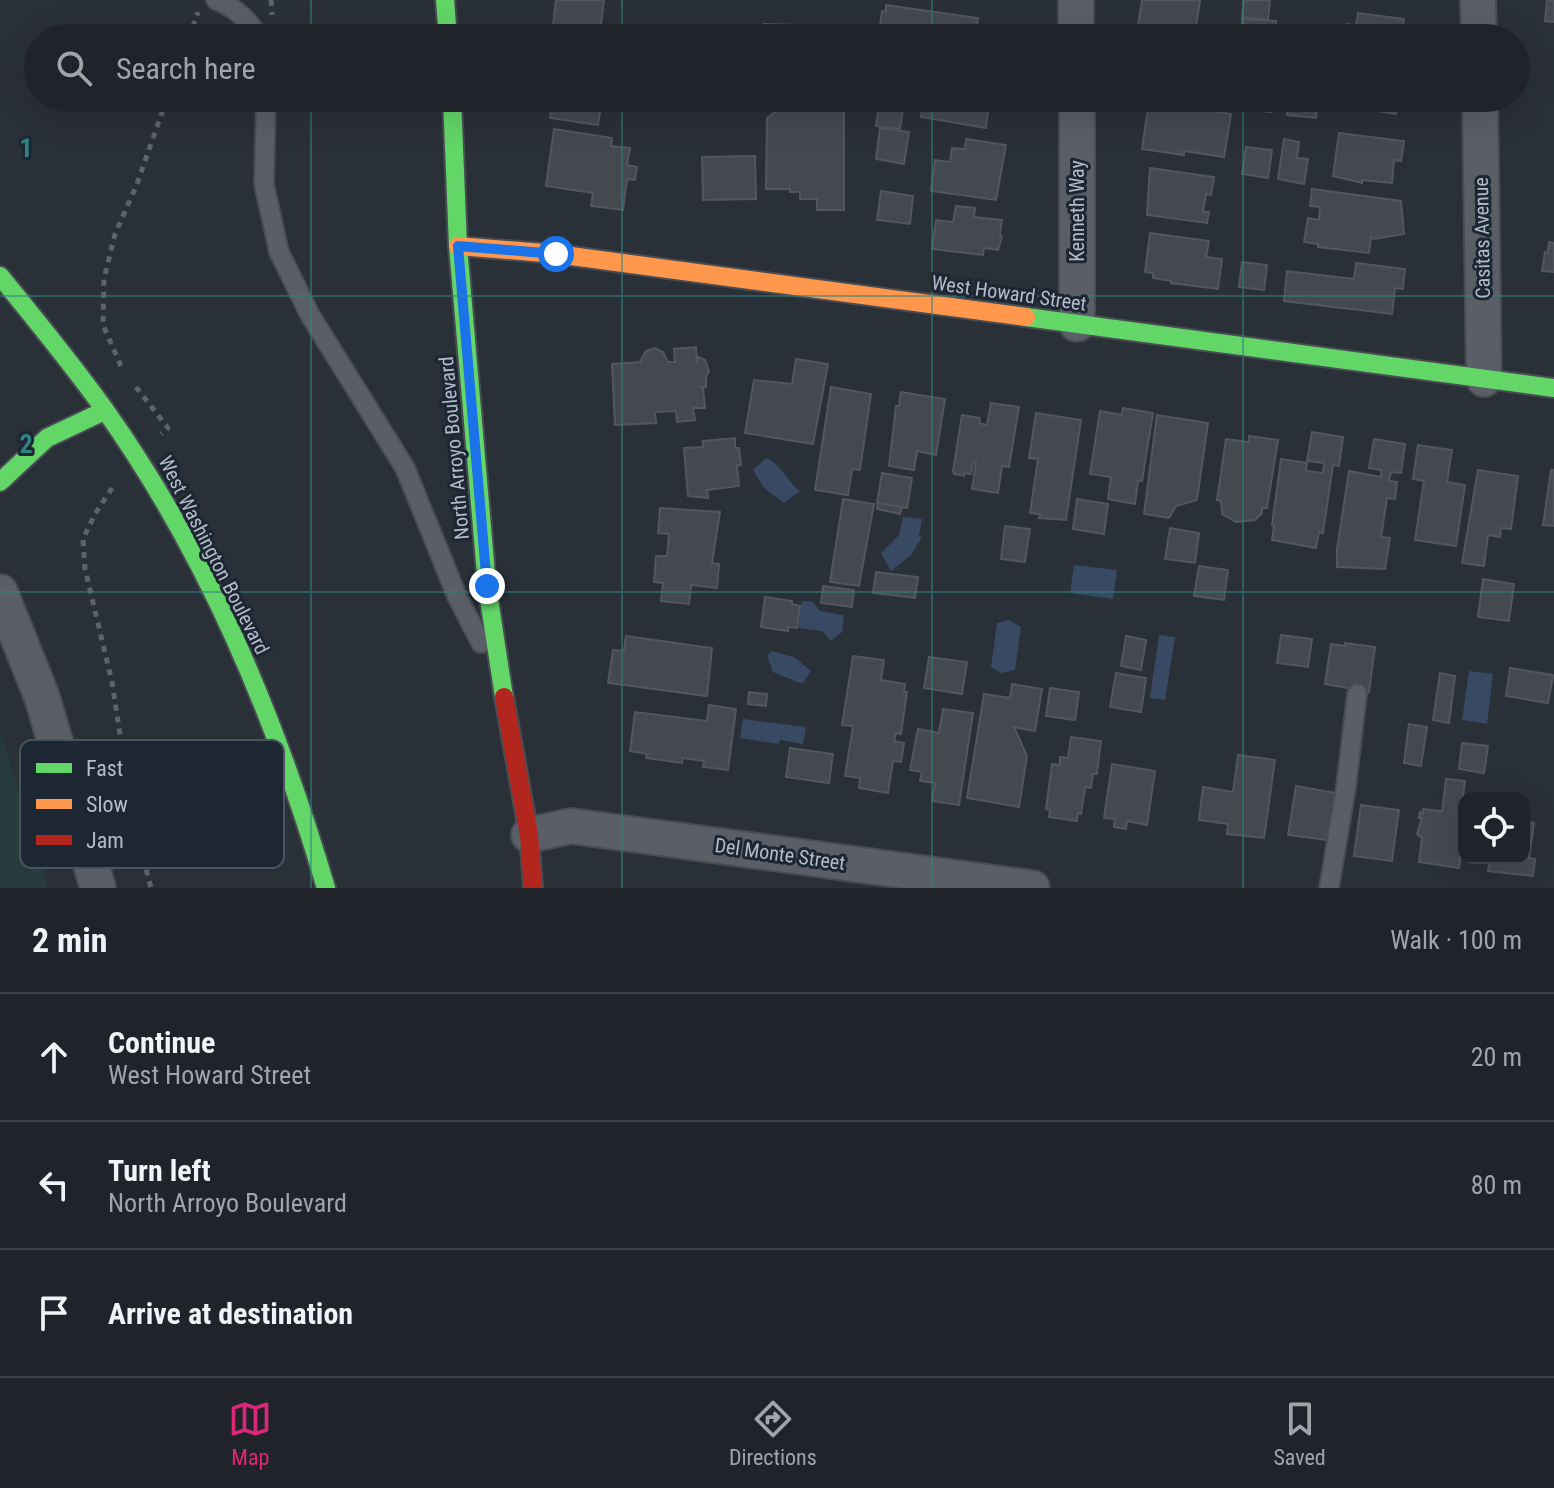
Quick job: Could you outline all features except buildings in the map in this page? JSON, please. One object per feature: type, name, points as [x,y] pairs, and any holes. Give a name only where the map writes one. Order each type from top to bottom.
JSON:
[{"type":"street","points":[[445,0],[447,24]]},
{"type":"street","points":[[1076,0],[1076,24]]},
{"type":"street","points":[[1478,0],[1479,24]]},
{"type":"street","name":"North Arroyo Boulevard","points":[[453,112],[458,246],[487,586],[529,835],[533,888]]},
{"type":"street","name":"Kenneth Way","points":[[1077,112],[1077,324]]},
{"type":"street","name":"Casitas Avenue","points":[[1480,112],[1484,379]]},
{"type":"street","name":"West Howard Street","points":[[458,246],[556,254],[1554,388]]},
{"type":"street","name":"West Washington Boulevard","points":[[0,276],[25,304],[138,457],[225,614],[277,740]]},
{"type":"street","points":[[0,482],[47,438],[104,411]]},
{"type":"street","points":[[0,592],[42,697],[55,740]]},
{"type":"street","name":"West Washington Boulevard","points":[[284,757],[326,888]]},
{"type":"street","name":"Del Monte Street","points":[[529,835],[571,826],[1032,888]]},
{"type":"street","points":[[92,868],[98,888]]},
{"type":"lane","points":[[216,0],[231,6],[250,24]]},
{"type":"lane","points":[[266,112],[264,184],[279,252],[310,315],[405,468],[457,596],[501,683]]},
{"type":"lane","points":[[1329,888],[1357,694]]},
{"type":"path","points":[[193,24],[201,0]]},
{"type":"path","points":[[153,440],[168,428],[120,365],[103,325],[104,279],[115,234],[137,184],[162,112]]},
{"type":"path","points":[[115,484],[83,539],[85,569],[112,682],[121,740]]},
{"type":"path","points":[[146,868],[151,888]]},
{"type":"green space","points":[[0,729],[20,795],[20,868],[42,868],[48,888],[0,888]]},
{"type":"water","points":[[766,458],[777,465],[800,491],[784,503],[764,488],[753,470]]},
{"type":"water","points":[[903,517],[922,519],[919,536],[922,537],[911,555],[891,571],[881,553],[899,535]]},
{"type":"water","points":[[1074,565],[1117,570],[1113,599],[1070,593]]},
{"type":"water","points":[[802,601],[813,602],[820,611],[844,615],[842,632],[831,641],[822,631],[798,628]]},
{"type":"water","points":[[1009,620],[1021,627],[1015,670],[1001,673],[991,667],[997,623]]},
{"type":"water","points":[[1159,635],[1175,637],[1165,700],[1150,698]]},
{"type":"water","points":[[772,651],[794,657],[811,671],[802,684],[773,672],[767,656]]},
{"type":"water","points":[[1469,671],[1493,674],[1487,724],[1462,720]]},
{"type":"water","points":[[743,719],[806,727],[803,744],[740,738]]},
{"type":"traffic: fast","points":[[445,0],[447,24]]},
{"type":"traffic: fast","points":[[453,112],[458,246],[487,586],[504,697]]},
{"type":"traffic: fast","points":[[0,276],[105,410],[176,522],[235,640],[276,740]]},
{"type":"traffic: fast","points":[[1026,317],[1554,388]]},
{"type":"traffic: fast","points":[[0,482],[47,438],[104,411]]},
{"type":"traffic: fast","points":[[284,759],[326,888]]},
{"type":"traffic: slow","points":[[458,246],[556,254],[1026,317]]},
{"type":"traffic: jam","points":[[504,697],[529,835],[533,888]]},
{"type":"route","points":[[487,586],[458,246],[556,254]]}]
